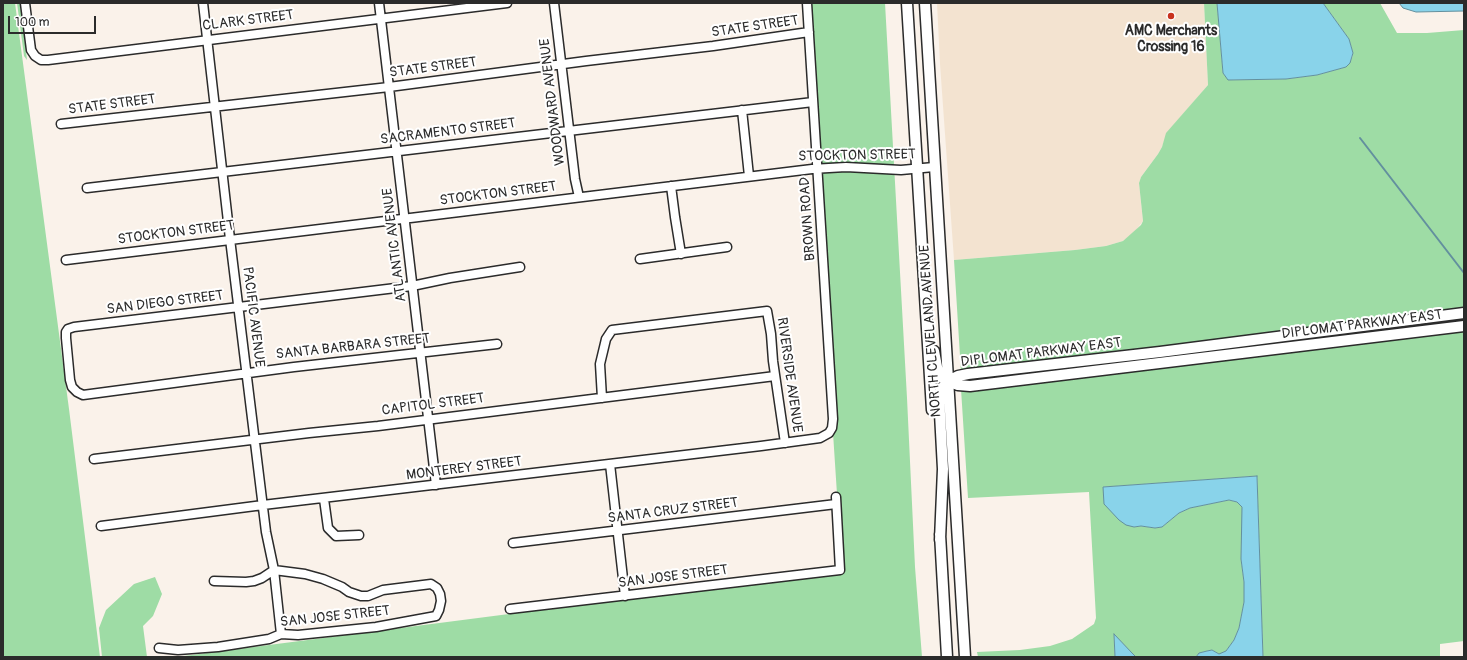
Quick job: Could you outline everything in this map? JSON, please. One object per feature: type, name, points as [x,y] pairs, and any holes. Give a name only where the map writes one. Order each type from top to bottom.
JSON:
[{"type":"main road","name":"NORTH CLEVELAND AVENUE","points":[[907,3],[947,657]]},
{"type":"main road","name":"NORTH CLEVELAND AVENUE","points":[[925,3],[965,657]]},
{"type":"main road","points":[[926,309],[938,372],[940,376],[948,381],[938,395],[942,469],[940,540]]},
{"type":"main road","name":"DIPLOMAT PARKWAY EAST","points":[[948,381],[968,374],[1160,352],[1464,313]]},
{"type":"main road","name":"DIPLOMAT PARKWAY EAST","points":[[948,381],[958,385],[990,384],[1464,326]]},
{"type":"street","name":"CLARK STREET","points":[[25,3],[31,50],[35,56],[41,60],[506,3]]},
{"type":"street","name":"PACIFIC AVENUE","points":[[203,3],[266,532],[274,570],[281,634]]},
{"type":"street","name":"ATLANTIC AVENUE","points":[[379,3],[436,485]]},
{"type":"street","name":"WOODWARD AVENUE","points":[[554,3],[575,179],[579,197]]},
{"type":"street","name":"BROWN ROAD","points":[[807,3],[833,420],[832,428],[829,433]]},
{"type":"street","name":"STATE STREET","points":[[61,124],[389,87],[561,64],[713,46],[808,32]]},
{"type":"street","name":"SACRAMENTO STREET","points":[[87,188],[813,102]]},
{"type":"street","points":[[742,110],[750,176]]},
{"type":"street","name":"STOCKTON STREET","points":[[66,260],[817,168],[850,167],[901,170],[934,167]]},
{"type":"street","points":[[671,186],[681,254]]},
{"type":"street","points":[[640,259],[726,247]]},
{"type":"street","name":"SAN DIEGO STREET","points":[[72,387],[70,380],[66,332],[68,329],[74,327],[412,286],[450,278],[520,267]]},
{"type":"street","name":"RIVERSIDE AVENUE","points":[[602,398],[600,364],[606,339],[612,330],[767,311],[785,443]]},
{"type":"street","name":"SANTA BARBARA STREET","points":[[72,387],[77,392],[84,394],[247,373],[497,344]]},
{"type":"street","name":"CAPITOL STREET","points":[[94,459],[775,376]]},
{"type":"street","name":"MONTEREY STREET","points":[[100,526],[263,505],[324,499],[785,443],[820,438],[829,433]]},
{"type":"street","points":[[610,464],[624,596]]},
{"type":"street","points":[[324,499],[328,528],[336,536],[359,535]]},
{"type":"street","name":"SANTA CRUZ STREET","points":[[513,544],[836,501],[840,570]]},
{"type":"street","points":[[214,581],[254,581],[262,578],[274,570]]},
{"type":"street","name":"SAN JOSE STREET","points":[[159,648],[178,650],[218,647],[269,638],[281,634],[298,635],[376,627],[436,616],[440,610],[440,594],[437,588],[431,584],[383,590],[368,596],[361,596],[349,592],[342,586],[323,579],[305,574],[274,570]]},
{"type":"street","name":"SAN JOSE STREET","points":[[510,609],[840,570]]},
{"type":"shaded area","points":[[937,3],[1204,3],[1208,85],[1167,133],[1158,154],[1141,177],[1139,183],[1143,221],[1133,234],[1123,241],[1106,246],[954,260]]},
{"type":"green space","points":[[3,3],[15,3],[69,409],[100,657],[3,657]]},
{"type":"green space","points":[[17,3],[20,3],[27,60],[24,56]]},
{"type":"green space","points":[[805,3],[885,3],[915,567],[922,657],[176,657],[842,571]]},
{"type":"green space","points":[[1204,3],[1217,3],[1223,73],[1229,80],[1286,79],[1317,75],[1346,67],[1352,58],[1353,53],[1349,39],[1323,3],[1380,3],[1397,33],[1427,33],[1464,30],[1464,310],[961,372],[954,260],[1106,246],[1123,241],[1141,225],[1143,221],[1139,183],[1141,177],[1162,147],[1166,133],[1208,85]]},
{"type":"green space","points":[[1464,317],[1464,323],[961,382],[961,379]]},
{"type":"green space","points":[[1464,330],[1464,641],[1440,644],[1440,657],[1263,657],[1257,476],[1103,487],[1134,527],[1162,527],[1179,513],[1190,508],[1229,500],[1240,503],[1243,510],[1241,559],[1244,582],[1244,602],[1239,628],[1234,640],[1226,651],[1219,654],[1212,650],[1207,651],[1199,653],[1196,657],[1136,657],[1114,635],[1115,657],[978,657],[977,652],[1020,650],[1050,646],[1072,639],[1094,624],[1096,618],[1089,492],[968,498],[961,389]]},
{"type":"green space","points":[[155,577],[162,594],[153,616],[143,626],[147,657],[102,657],[99,628],[106,610],[134,584]]},
{"type":"water","points":[[1217,3],[1323,3],[1349,39],[1353,53],[1350,63],[1346,67],[1317,75],[1286,79],[1228,80],[1223,73]]},
{"type":"water","points":[[1399,3],[1464,3],[1464,11],[1416,12],[1403,8]]},
{"type":"water","points":[[1257,476],[1263,657],[1196,657],[1199,653],[1212,650],[1219,654],[1226,651],[1234,640],[1239,628],[1244,602],[1244,582],[1241,559],[1242,507],[1237,502],[1229,500],[1190,508],[1179,513],[1162,527],[1134,527],[1126,525],[1119,520],[1104,504],[1103,487]]},
{"type":"water","points":[[1114,634],[1132,653],[1136,657],[1115,657]]},
{"type":"waterway","points":[[1360,138],[1464,273]]},
{"type":"place","name":"AMC Merchants Crossing 16","points":[[1171,16]]}]
